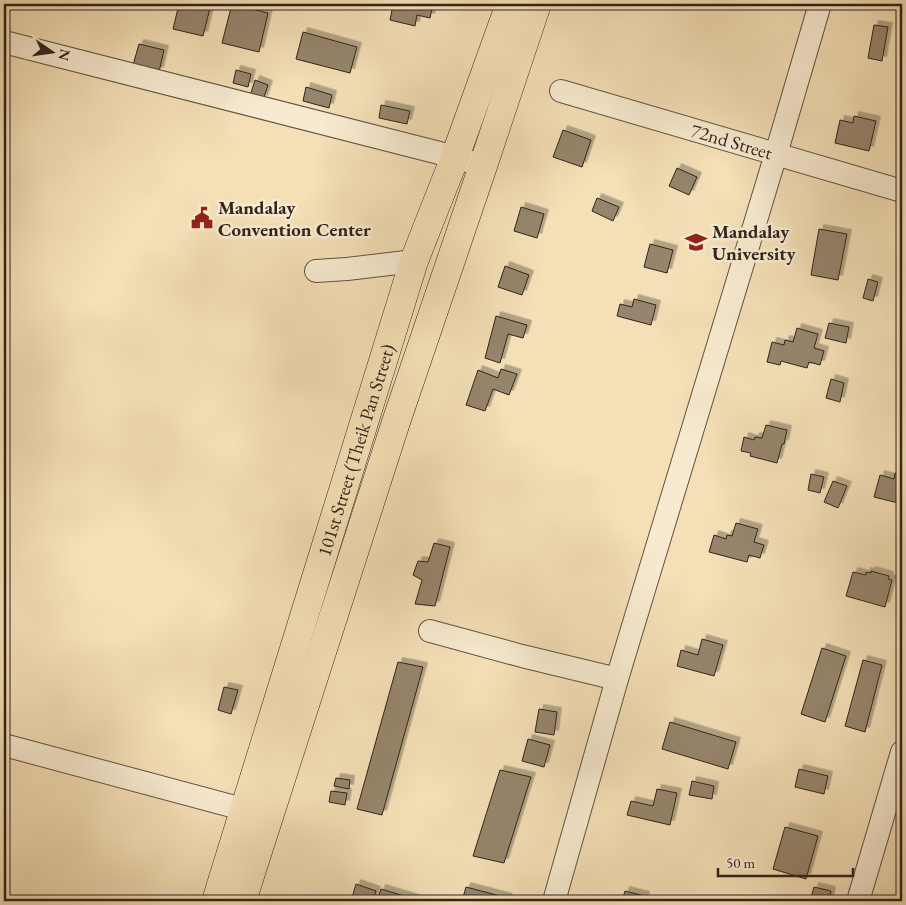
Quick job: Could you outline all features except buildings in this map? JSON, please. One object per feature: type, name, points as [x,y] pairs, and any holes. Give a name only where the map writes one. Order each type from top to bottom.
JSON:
[{"type":"main road","name":"101st Street (Theik Pan Street)","points":[[216,901],[256,813],[396,422],[483,166],[501,72],[510,4]]},
{"type":"main road","name":"101st Street (Theik Pan Street)","points":[[242,901],[256,813],[367,414],[414,261],[455,157],[537,4]]},
{"type":"lane","points":[[554,901],[617,679],[820,4]]},
{"type":"lane","points":[[4,42],[455,157],[483,166]]},
{"type":"lane","name":"72nd Street","points":[[561,91],[902,191]]},
{"type":"lane","points":[[316,271],[414,261]]},
{"type":"lane","points":[[367,414],[396,422]]},
{"type":"lane","points":[[430,631],[617,679]]},
{"type":"lane","points":[[4,745],[256,813]]},
{"type":"lane","points":[[858,901],[902,752]]},
{"type":"place","name":"Mandalay Convention Center","points":[[202,218]]},
{"type":"place","name":"Mandalay University","points":[[696,242]]}]
